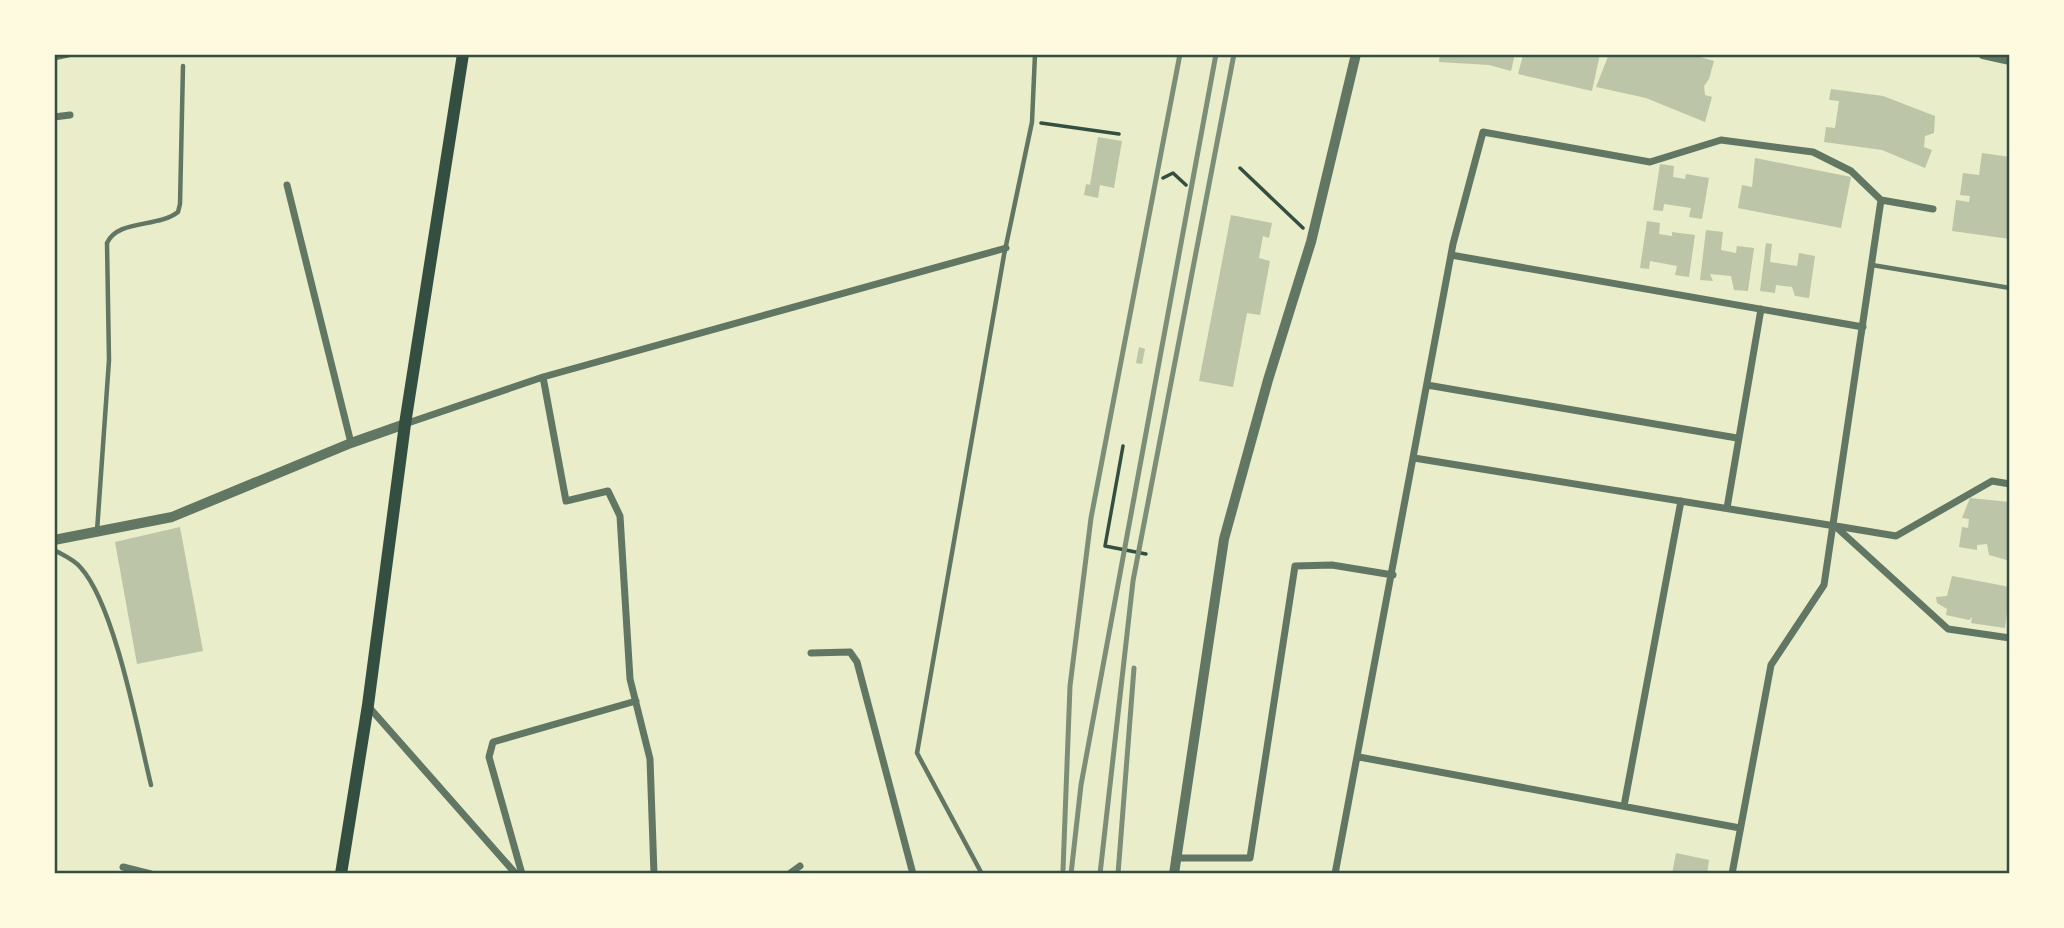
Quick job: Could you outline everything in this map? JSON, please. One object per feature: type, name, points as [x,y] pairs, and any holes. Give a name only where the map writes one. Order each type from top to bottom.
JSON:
[{"type":"main road","points":[[341,874],[368,705],[405,424],[463,54]]},
{"type":"street","points":[[54,57],[68,54]]},
{"type":"street","points":[[1174,874],[1224,539],[1312,237],[1356,54]]},
{"type":"street","points":[[1983,54],[2010,60]]},
{"type":"street","points":[[54,117],[70,116]]},
{"type":"street","points":[[1335,874],[1451,255],[1483,132],[1650,162],[1721,140],[1813,152],[1851,171],[1881,200],[1933,209]]},
{"type":"street","points":[[287,185],[351,443]]},
{"type":"street","points":[[1732,874],[1771,665],[1824,585],[1835,526],[1881,200]]},
{"type":"street","points":[[54,540],[172,517],[351,443],[543,377],[1006,248]]},
{"type":"street","points":[[1451,255],[1863,327]]},
{"type":"street","points":[[1727,508],[1761,309]]},
{"type":"street","points":[[543,377],[566,500],[608,491],[620,516],[630,679],[650,759],[654,874]]},
{"type":"street","points":[[1427,385],[1737,438]]},
{"type":"street","points":[[1414,458],[1896,536],[1992,481],[2010,484]]},
{"type":"street","points":[[1624,806],[1681,501]]},
{"type":"street","points":[[1835,526],[1948,629],[2010,638]]},
{"type":"street","points":[[1175,859],[1250,858],[1295,566],[1332,565],[1392,575]]},
{"type":"street","points":[[811,653],[850,652],[857,662],[914,874]]},
{"type":"street","points":[[522,874],[488,749],[493,742],[501,739],[636,701]]},
{"type":"street","points":[[368,705],[516,874]]},
{"type":"street","points":[[1359,757],[1740,828]]},
{"type":"street","points":[[789,874],[800,866]]},
{"type":"street","points":[[123,867],[151,874]]},
{"type":"lane","points":[[982,874],[917,753],[1006,248],[1032,122],[1035,54]]},
{"type":"lane","points":[[97,532],[109,360],[107,243],[110,235],[118,231],[164,219],[178,212],[183,66]]},
{"type":"lane","points":[[1872,265],[2010,288]]},
{"type":"lane","points":[[54,550],[80,565],[92,582],[117,647],[151,785]]},
{"type":"path","points":[[1032,122],[1119,134]]},
{"type":"path","points":[[1240,168],[1312,237]]},
{"type":"path","points":[[1163,178],[1173,173],[1186,185]]},
{"type":"path","points":[[1123,446],[1105,546],[1146,554]]},
{"type":"building","points":[[1440,54],[1515,54],[1511,71],[1489,65],[1439,62]]},
{"type":"building","points":[[1600,54],[1592,91],[1518,74],[1523,55]]},
{"type":"building","points":[[1609,54],[1690,54],[1714,61],[1704,86],[1705,95],[1712,97],[1705,122],[1646,98],[1596,87]]},
{"type":"building","points":[[1831,89],[1883,96],[1935,116],[1934,133],[1925,136],[1924,147],[1932,150],[1925,168],[1882,150],[1824,142],[1826,127],[1835,128],[1839,101],[1829,100]]},
{"type":"building","points":[[1098,137],[1122,141],[1114,188],[1100,185],[1098,198],[1084,195],[1086,184],[1090,185]]},
{"type":"building","points":[[1982,153],[2010,157],[2010,239],[1952,231],[1956,200],[1969,202],[1970,196],[1960,195],[1963,173],[1979,175]]},
{"type":"building","points":[[1755,158],[1851,177],[1841,228],[1738,208],[1742,185],[1752,187]]},
{"type":"building","points":[[1660,164],[1674,166],[1673,177],[1685,179],[1686,174],[1709,178],[1702,219],[1689,217],[1691,208],[1664,204],[1663,211],[1653,210]]},
{"type":"building","points":[[1231,215],[1272,223],[1269,238],[1263,236],[1259,258],[1270,261],[1260,315],[1247,313],[1233,387],[1199,381]]},
{"type":"building","points":[[1647,221],[1660,223],[1659,234],[1672,236],[1672,232],[1695,235],[1689,277],[1675,275],[1677,266],[1650,261],[1649,269],[1640,268]]},
{"type":"building","points":[[1706,230],[1723,232],[1721,250],[1736,253],[1737,246],[1754,248],[1748,291],[1734,290],[1731,276],[1710,274],[1713,281],[1700,280]]},
{"type":"building","points":[[1766,243],[1772,244],[1770,262],[1797,266],[1799,253],[1815,256],[1809,298],[1795,296],[1792,287],[1776,285],[1775,293],[1760,291]]},
{"type":"building","points":[[1139,347],[1145,349],[1142,364],[1136,363]]},
{"type":"building","points":[[1970,498],[2010,502],[2010,561],[1989,555],[1987,544],[1977,545],[1977,550],[1959,547],[1962,527],[1968,528],[1969,519],[1962,518]]},
{"type":"building","points":[[180,527],[203,651],[137,664],[115,542]]},
{"type":"building","points":[[1952,576],[2010,587],[2005,628],[1971,623],[1972,617],[1969,620],[1946,615],[1947,609],[1937,603],[1936,597],[1947,596]]},
{"type":"building","points":[[1676,853],[1709,860],[1707,874],[1672,874]]},
{"type":"railway","points":[[1063,870],[1070,686],[1091,518],[1180,54]]},
{"type":"railway","points":[[1071,874],[1081,785],[1216,54]]},
{"type":"railway","points":[[1100,874],[1133,581],[1234,54]]},
{"type":"railway","points":[[1118,874],[1134,668]]}]
